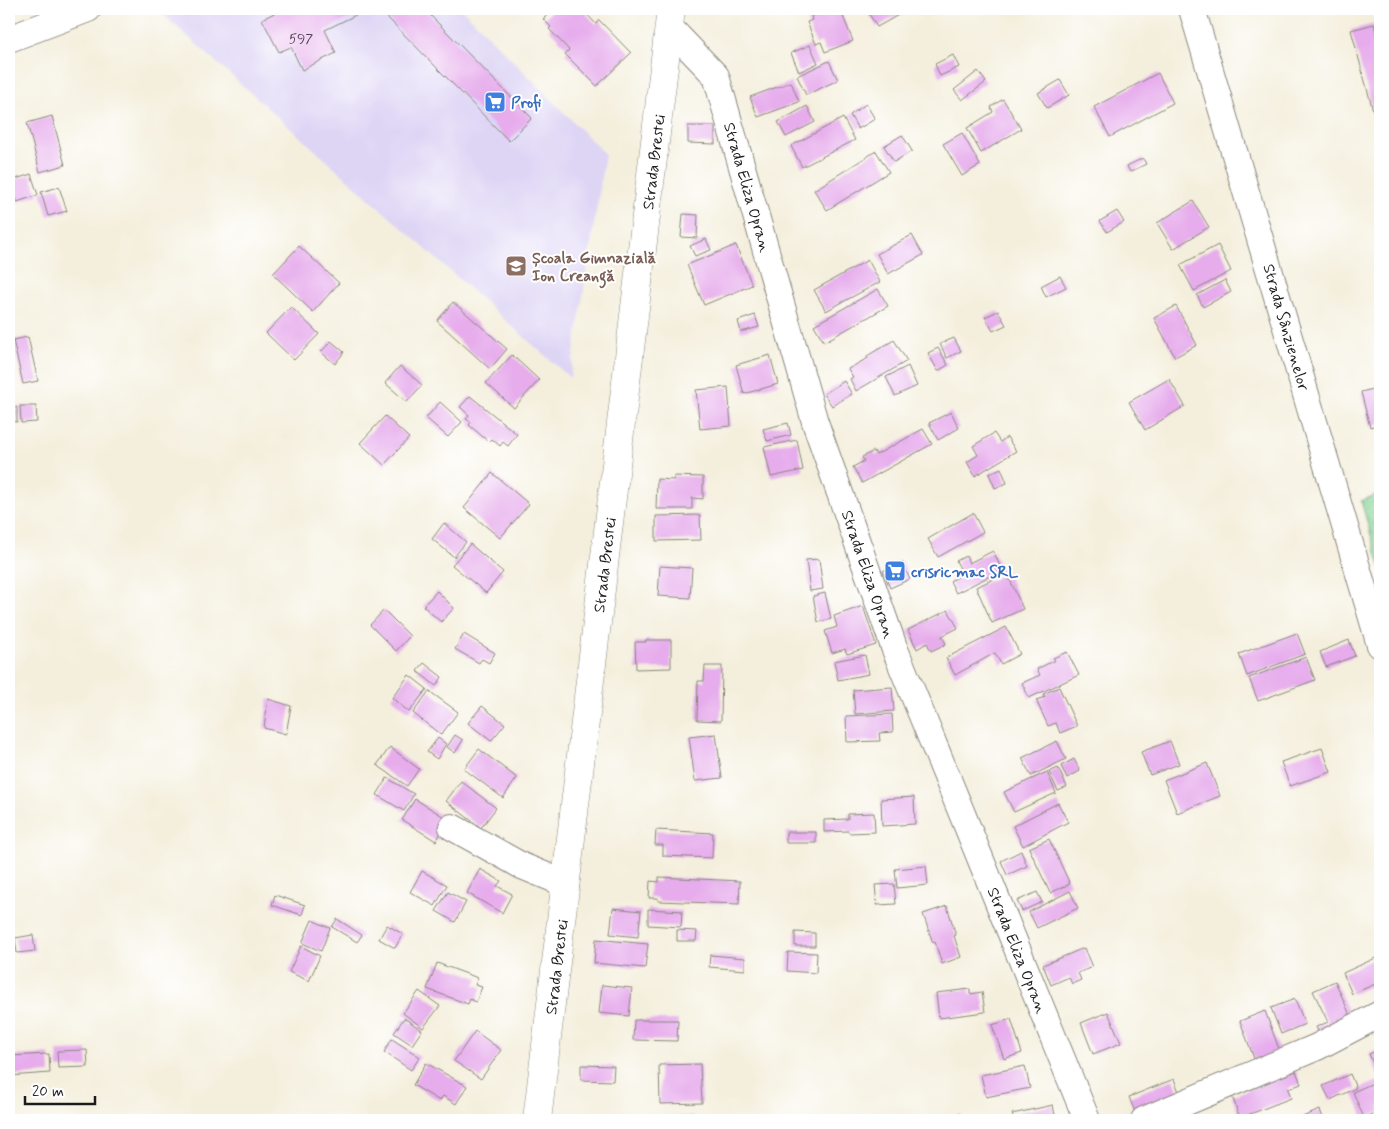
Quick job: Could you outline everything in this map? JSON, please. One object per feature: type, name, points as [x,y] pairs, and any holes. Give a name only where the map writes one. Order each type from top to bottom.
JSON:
[{"type":"main road","name":"Strada Brestei","points":[[537,1120],[670,18]]},
{"type":"street","points":[[9,39],[88,9]]},
{"type":"street","name":"Strada Sânzienelor","points":[[1192,9],[1380,645]]},
{"type":"street","name":"Strada Eliza Opran","points":[[670,18],[716,76],[815,422],[888,628],[1087,1120]]},
{"type":"street","points":[[452,827],[522,866],[566,884]]},
{"type":"street","points":[[1144,1120],[1317,1047],[1380,1014]]},
{"type":"shaded area","name":"Școala Gimnazială Ion Creangă","points":[[157,9],[462,9],[605,154],[570,378]]},
{"type":"green space","points":[[1380,493],[1380,567],[1361,501]]},
{"type":"building","points":[[283,9],[368,9],[325,30],[336,53],[302,70],[291,47],[279,52],[262,19]]},
{"type":"building","points":[[379,9],[424,9],[532,118],[509,141]]},
{"type":"building","points":[[554,9],[582,9],[596,24],[599,20],[631,53],[597,86],[565,54],[569,50],[549,29],[551,27],[543,19]]},
{"type":"building","points":[[757,9],[790,9],[789,15]]},
{"type":"building","points":[[830,9],[840,9],[853,41],[825,52],[821,42],[816,44],[807,22],[812,20],[811,16]]},
{"type":"building","points":[[866,9],[909,9],[877,27]]},
{"type":"building","points":[[1374,24],[1380,48],[1380,116],[1375,118],[1351,30]]},
{"type":"building","points":[[810,45],[818,63],[799,72],[791,53]]},
{"type":"building","points":[[953,55],[959,67],[940,76],[935,64]]},
{"type":"building","points":[[829,61],[838,80],[806,95],[797,76]]},
{"type":"building","points":[[978,71],[986,82],[962,100],[954,90]]},
{"type":"building","points":[[1158,73],[1173,103],[1110,137],[1094,107]]},
{"type":"building","points":[[1060,80],[1069,95],[1047,108],[1038,93]]},
{"type":"building","points":[[791,82],[799,102],[758,117],[750,97]]},
{"type":"building","points":[[9,98],[15,120],[9,122]]},
{"type":"building","points":[[1003,99],[1021,129],[981,153],[967,128],[993,112],[991,107]]},
{"type":"building","points":[[866,104],[875,119],[858,129],[850,115]]},
{"type":"building","points":[[807,106],[815,122],[786,137],[778,122]]},
{"type":"building","points":[[52,116],[65,165],[40,172],[27,123]]},
{"type":"building","points":[[843,118],[855,140],[802,167],[791,146]]},
{"type":"building","points":[[688,126],[715,126],[715,144],[688,143]]},
{"type":"building","points":[[962,133],[980,165],[962,176],[943,144]]},
{"type":"building","points":[[902,135],[912,151],[894,162],[884,146]]},
{"type":"building","points":[[876,151],[889,172],[827,210],[814,190]]},
{"type":"building","points":[[1143,158],[1146,164],[1130,172],[1127,166]]},
{"type":"building","points":[[31,174],[38,195],[17,202],[10,181]]},
{"type":"building","points":[[59,187],[67,211],[48,216],[41,192]]},
{"type":"building","points":[[1193,201],[1209,227],[1173,249],[1157,223]]},
{"type":"building","points":[[1117,211],[1124,222],[1107,232],[1100,221]]},
{"type":"building","points":[[683,214],[698,215],[697,238],[681,237]]},
{"type":"building","points":[[912,235],[923,255],[888,274],[877,254]]},
{"type":"building","points":[[706,239],[711,250],[695,256],[690,246]]},
{"type":"building","points":[[736,245],[752,285],[704,305],[687,265]]},
{"type":"building","points":[[1218,245],[1231,271],[1194,291],[1180,265]]},
{"type":"building","points":[[299,246],[339,283],[313,312],[273,274]]},
{"type":"building","points":[[868,260],[880,282],[826,311],[814,290]]},
{"type":"building","points":[[1060,276],[1066,287],[1046,297],[1041,286]]},
{"type":"building","points":[[1225,280],[1231,292],[1203,307],[1197,295]]},
{"type":"building","points":[[878,289],[888,306],[824,342],[814,325]]},
{"type":"building","points":[[453,302],[507,349],[490,369],[437,321]]},
{"type":"building","points":[[1176,306],[1197,345],[1175,357],[1154,318]]},
{"type":"building","points":[[291,307],[319,334],[294,360],[266,333]]},
{"type":"building","points":[[998,311],[1006,325],[993,331],[985,317]]},
{"type":"building","points":[[755,315],[759,327],[741,332],[738,321]]},
{"type":"building","points":[[28,337],[38,381],[23,384],[13,340]]},
{"type":"building","points":[[954,338],[961,351],[947,358],[940,344]]},
{"type":"building","points":[[894,340],[907,361],[856,391],[850,379],[853,377],[848,369]]},
{"type":"building","points":[[331,341],[344,352],[335,364],[321,352]]},
{"type":"building","points":[[938,348],[948,365],[938,371],[928,353]]},
{"type":"building","points":[[512,355],[539,380],[514,408],[486,383]]},
{"type":"building","points":[[770,355],[778,384],[744,394],[736,365]]},
{"type":"building","points":[[400,366],[422,385],[407,402],[385,383]]},
{"type":"building","points":[[908,366],[917,386],[895,396],[886,377]]},
{"type":"building","points":[[1169,379],[1185,406],[1145,430],[1129,402]]},
{"type":"building","points":[[844,381],[852,394],[832,406],[824,394]]},
{"type":"building","points":[[728,387],[731,426],[700,429],[696,390]]},
{"type":"building","points":[[1380,387],[1380,424],[1370,427],[1361,392]]},
{"type":"building","points":[[470,396],[517,434],[508,446],[503,442],[500,446],[492,439],[489,442],[469,425],[471,422],[466,419],[469,415],[460,407]]},
{"type":"building","points":[[440,402],[462,422],[448,437],[426,418]]},
{"type":"building","points":[[20,406],[36,406],[37,422],[21,423]]},
{"type":"building","points":[[9,407],[17,407],[17,422],[9,421]]},
{"type":"building","points":[[951,412],[959,428],[938,440],[929,423]]},
{"type":"building","points":[[385,416],[409,438],[384,465],[360,443]]},
{"type":"building","points":[[788,423],[791,435],[767,441],[763,429]]},
{"type":"building","points":[[923,429],[932,444],[862,483],[853,467],[864,461],[862,457],[874,451],[876,455]]},
{"type":"building","points":[[994,433],[1000,442],[1007,437],[1016,451],[975,476],[967,462],[978,455],[973,446]]},
{"type":"building","points":[[797,440],[803,470],[771,477],[764,447]]},
{"type":"building","points":[[1001,468],[1007,483],[995,488],[989,474]]},
{"type":"building","points":[[492,473],[529,504],[500,538],[464,508]]},
{"type":"building","points":[[674,476],[703,477],[703,499],[692,498],[692,509],[656,509],[657,479],[674,480]]},
{"type":"building","points":[[973,513],[983,532],[938,557],[928,539]]},
{"type":"building","points":[[700,515],[701,540],[656,541],[656,516]]},
{"type":"building","points":[[444,523],[466,542],[454,557],[432,539]]},
{"type":"building","points":[[470,544],[503,572],[486,593],[452,565]]},
{"type":"building","points":[[993,551],[1002,570],[956,593],[950,581],[961,575],[956,561],[966,556],[969,563]]},
{"type":"building","points":[[819,559],[823,589],[810,591],[806,560]]},
{"type":"building","points":[[902,562],[910,579],[890,588],[883,571]]},
{"type":"building","points":[[660,566],[692,568],[690,598],[658,596]]},
{"type":"building","points":[[1007,573],[1023,609],[992,623],[976,587]]},
{"type":"building","points":[[437,591],[454,608],[441,622],[423,606]]},
{"type":"building","points":[[825,593],[831,619],[818,622],[813,596]]},
{"type":"building","points":[[863,606],[876,645],[847,654],[845,649],[832,653],[825,631],[837,627],[834,616]]},
{"type":"building","points":[[384,610],[410,636],[396,651],[370,625]]},
{"type":"building","points":[[948,610],[958,628],[942,636],[946,644],[931,651],[927,643],[917,649],[908,630]]},
{"type":"building","points":[[1006,627],[1020,654],[1001,664],[995,653],[955,675],[946,658]]},
{"type":"building","points":[[1297,633],[1305,654],[1247,676],[1239,654]]},
{"type":"building","points":[[464,634],[495,653],[489,663],[482,659],[479,663],[455,649]]},
{"type":"building","points":[[645,640],[671,640],[671,668],[636,669],[635,642],[646,642]]},
{"type":"building","points":[[1349,640],[1355,656],[1326,667],[1320,652]]},
{"type":"building","points":[[1067,652],[1079,675],[1029,698],[1022,683],[1040,675],[1037,669],[1055,660],[1053,658]]},
{"type":"building","points":[[865,655],[869,674],[838,680],[834,661]]},
{"type":"building","points":[[1306,657],[1315,680],[1258,701],[1249,678]]},
{"type":"building","points":[[424,663],[442,677],[436,686],[417,671]]},
{"type":"building","points":[[705,666],[722,666],[721,721],[697,720],[698,681],[704,681]]},
{"type":"building","points":[[409,675],[427,689],[409,712],[392,698]]},
{"type":"building","points":[[892,687],[894,711],[855,714],[853,690]]},
{"type":"building","points":[[1059,687],[1077,726],[1060,733],[1056,723],[1048,726],[1036,700],[1045,697],[1043,694]]},
{"type":"building","points":[[429,691],[458,712],[441,735],[413,713]]},
{"type":"building","points":[[268,699],[291,706],[286,734],[264,728]]},
{"type":"building","points":[[482,706],[505,724],[491,741],[468,723]]},
{"type":"building","points":[[892,714],[893,732],[879,733],[880,741],[847,742],[846,716]]},
{"type":"building","points":[[716,734],[722,778],[695,781],[689,737]]},
{"type":"building","points":[[455,735],[463,740],[455,753],[447,747]]},
{"type":"building","points":[[438,738],[446,744],[437,759],[427,752]]},
{"type":"building","points":[[1057,741],[1066,759],[1031,776],[1022,758]]},
{"type":"building","points":[[1170,741],[1179,764],[1150,775],[1141,752]]},
{"type":"building","points":[[390,747],[419,769],[407,786],[377,765]]},
{"type":"building","points":[[1322,748],[1331,772],[1290,786],[1281,762]]},
{"type":"building","points":[[479,749],[517,778],[503,798],[464,769]]},
{"type":"building","points":[[1074,759],[1080,771],[1067,778],[1061,766]]},
{"type":"building","points":[[1207,763],[1220,796],[1177,813],[1164,780]]},
{"type":"building","points":[[1058,768],[1067,787],[1058,791],[1049,772]]},
{"type":"building","points":[[1047,772],[1056,793],[1014,812],[1004,792]]},
{"type":"building","points":[[387,778],[414,794],[404,811],[377,795]]},
{"type":"building","points":[[461,781],[496,808],[481,828],[446,801]]},
{"type":"building","points":[[914,797],[915,824],[882,826],[881,799]]},
{"type":"building","points":[[415,799],[449,820],[436,841],[402,820]]},
{"type":"building","points":[[1058,803],[1068,822],[1023,846],[1013,826]]},
{"type":"building","points":[[874,813],[875,832],[824,832],[824,820],[848,819],[848,814]]},
{"type":"building","points":[[656,830],[713,833],[712,858],[663,856],[663,845],[655,845]]},
{"type":"building","points":[[786,832],[816,832],[816,843],[786,843]]},
{"type":"building","points":[[1049,839],[1070,884],[1050,893],[1029,848]]},
{"type":"building","points":[[1021,851],[1027,866],[1007,875],[1001,861]]},
{"type":"building","points":[[926,866],[928,885],[897,888],[895,869]]},
{"type":"building","points":[[480,869],[501,881],[497,886],[512,894],[502,913],[467,893]]},
{"type":"building","points":[[422,871],[447,885],[435,906],[410,892]]},
{"type":"building","points":[[659,877],[740,881],[739,904],[658,901],[658,898],[649,898],[650,881],[659,882]]},
{"type":"building","points":[[894,884],[896,904],[877,905],[875,885]]},
{"type":"building","points":[[1070,891],[1078,908],[1037,928],[1029,912]]},
{"type":"building","points":[[448,892],[466,902],[455,922],[436,911]]},
{"type":"building","points":[[1037,892],[1042,902],[1022,911],[1017,901]]},
{"type":"building","points":[[275,895],[305,905],[302,915],[272,905]]},
{"type":"building","points":[[947,906],[961,957],[942,964],[923,914]]},
{"type":"building","points":[[613,908],[641,911],[638,937],[610,934]]},
{"type":"building","points":[[648,909],[682,911],[681,927],[648,925]]},
{"type":"building","points":[[337,919],[362,935],[357,942],[332,927]]},
{"type":"building","points":[[312,920],[330,928],[321,951],[302,943]]},
{"type":"building","points":[[387,925],[403,934],[395,948],[379,939]]},
{"type":"building","points":[[677,930],[697,931],[696,941],[677,941]]},
{"type":"building","points":[[795,932],[815,933],[815,946],[795,946]]},
{"type":"building","points":[[33,935],[35,951],[17,953],[15,938]]},
{"type":"building","points":[[596,939],[648,944],[645,968],[594,963]]},
{"type":"building","points":[[301,946],[320,956],[309,981],[289,972]]},
{"type":"building","points":[[1084,948],[1092,967],[1078,973],[1081,980],[1072,984],[1069,977],[1051,985],[1043,965]]},
{"type":"building","points":[[788,952],[817,953],[816,973],[787,971]]},
{"type":"building","points":[[710,955],[745,958],[745,970],[709,967]]},
{"type":"building","points":[[1380,956],[1380,982],[1352,994],[1343,973]]},
{"type":"building","points":[[437,963],[478,978],[475,985],[482,987],[476,1002],[470,999],[468,1004],[427,989]]},
{"type":"building","points":[[1335,981],[1354,1024],[1322,1039],[1316,1027],[1328,1022],[1313,991]]},
{"type":"building","points":[[602,985],[632,988],[629,1016],[599,1013]]},
{"type":"building","points":[[970,989],[970,994],[982,992],[985,1012],[939,1018],[936,993]]},
{"type":"building","points":[[419,991],[440,1006],[423,1028],[403,1013]]},
{"type":"building","points":[[1295,999],[1305,1024],[1281,1034],[1271,1008]]},
{"type":"building","points":[[1265,1011],[1283,1060],[1258,1069],[1240,1021]]},
{"type":"building","points":[[1108,1012],[1121,1043],[1093,1054],[1081,1023]]},
{"type":"building","points":[[404,1018],[422,1030],[412,1045],[394,1033]]},
{"type":"building","points":[[1011,1019],[1022,1053],[1004,1059],[992,1025]]},
{"type":"building","points":[[634,1020],[678,1020],[677,1041],[633,1040]]},
{"type":"building","points":[[475,1031],[501,1050],[481,1079],[454,1061]]},
{"type":"building","points":[[392,1039],[420,1057],[411,1070],[384,1052]]},
{"type":"building","points":[[1380,1049],[1380,1075],[1378,1075],[1369,1054]]},
{"type":"building","points":[[87,1050],[88,1067],[58,1068],[57,1051]]},
{"type":"building","points":[[49,1054],[50,1073],[9,1076],[9,1056]]},
{"type":"building","points":[[426,1063],[467,1086],[456,1104],[443,1096],[440,1101],[413,1085]]},
{"type":"building","points":[[700,1064],[702,1103],[660,1104],[659,1065]]},
{"type":"building","points":[[581,1065],[614,1066],[613,1081],[581,1080]]},
{"type":"building","points":[[1025,1066],[1030,1088],[986,1097],[981,1075]]},
{"type":"building","points":[[1296,1071],[1301,1084],[1288,1089],[1291,1098],[1240,1118],[1232,1096]]},
{"type":"building","points":[[1350,1074],[1356,1088],[1330,1100],[1323,1086]]},
{"type":"building","points":[[1174,1079],[1183,1102],[1138,1120],[1129,1097]]},
{"type":"building","points":[[1380,1080],[1380,1111],[1364,1118],[1353,1092]]},
{"type":"building","points":[[1053,1105],[1056,1120],[1014,1120],[1012,1114]]},
{"type":"building","points":[[1320,1110],[1324,1120],[1295,1120]]},
{"type":"building","points":[[960,1114],[962,1120],[937,1120]]},
{"type":"building","points":[[660,1116],[702,1117],[702,1120],[660,1120]]},
{"type":"place","name":"Profi","points":[[495,102]]},
{"type":"place","name":"Școala Gimnazială Ion Creangă","points":[[516,266]]},
{"type":"place","name":"crisricmac SRL","points":[[895,571]]}]
